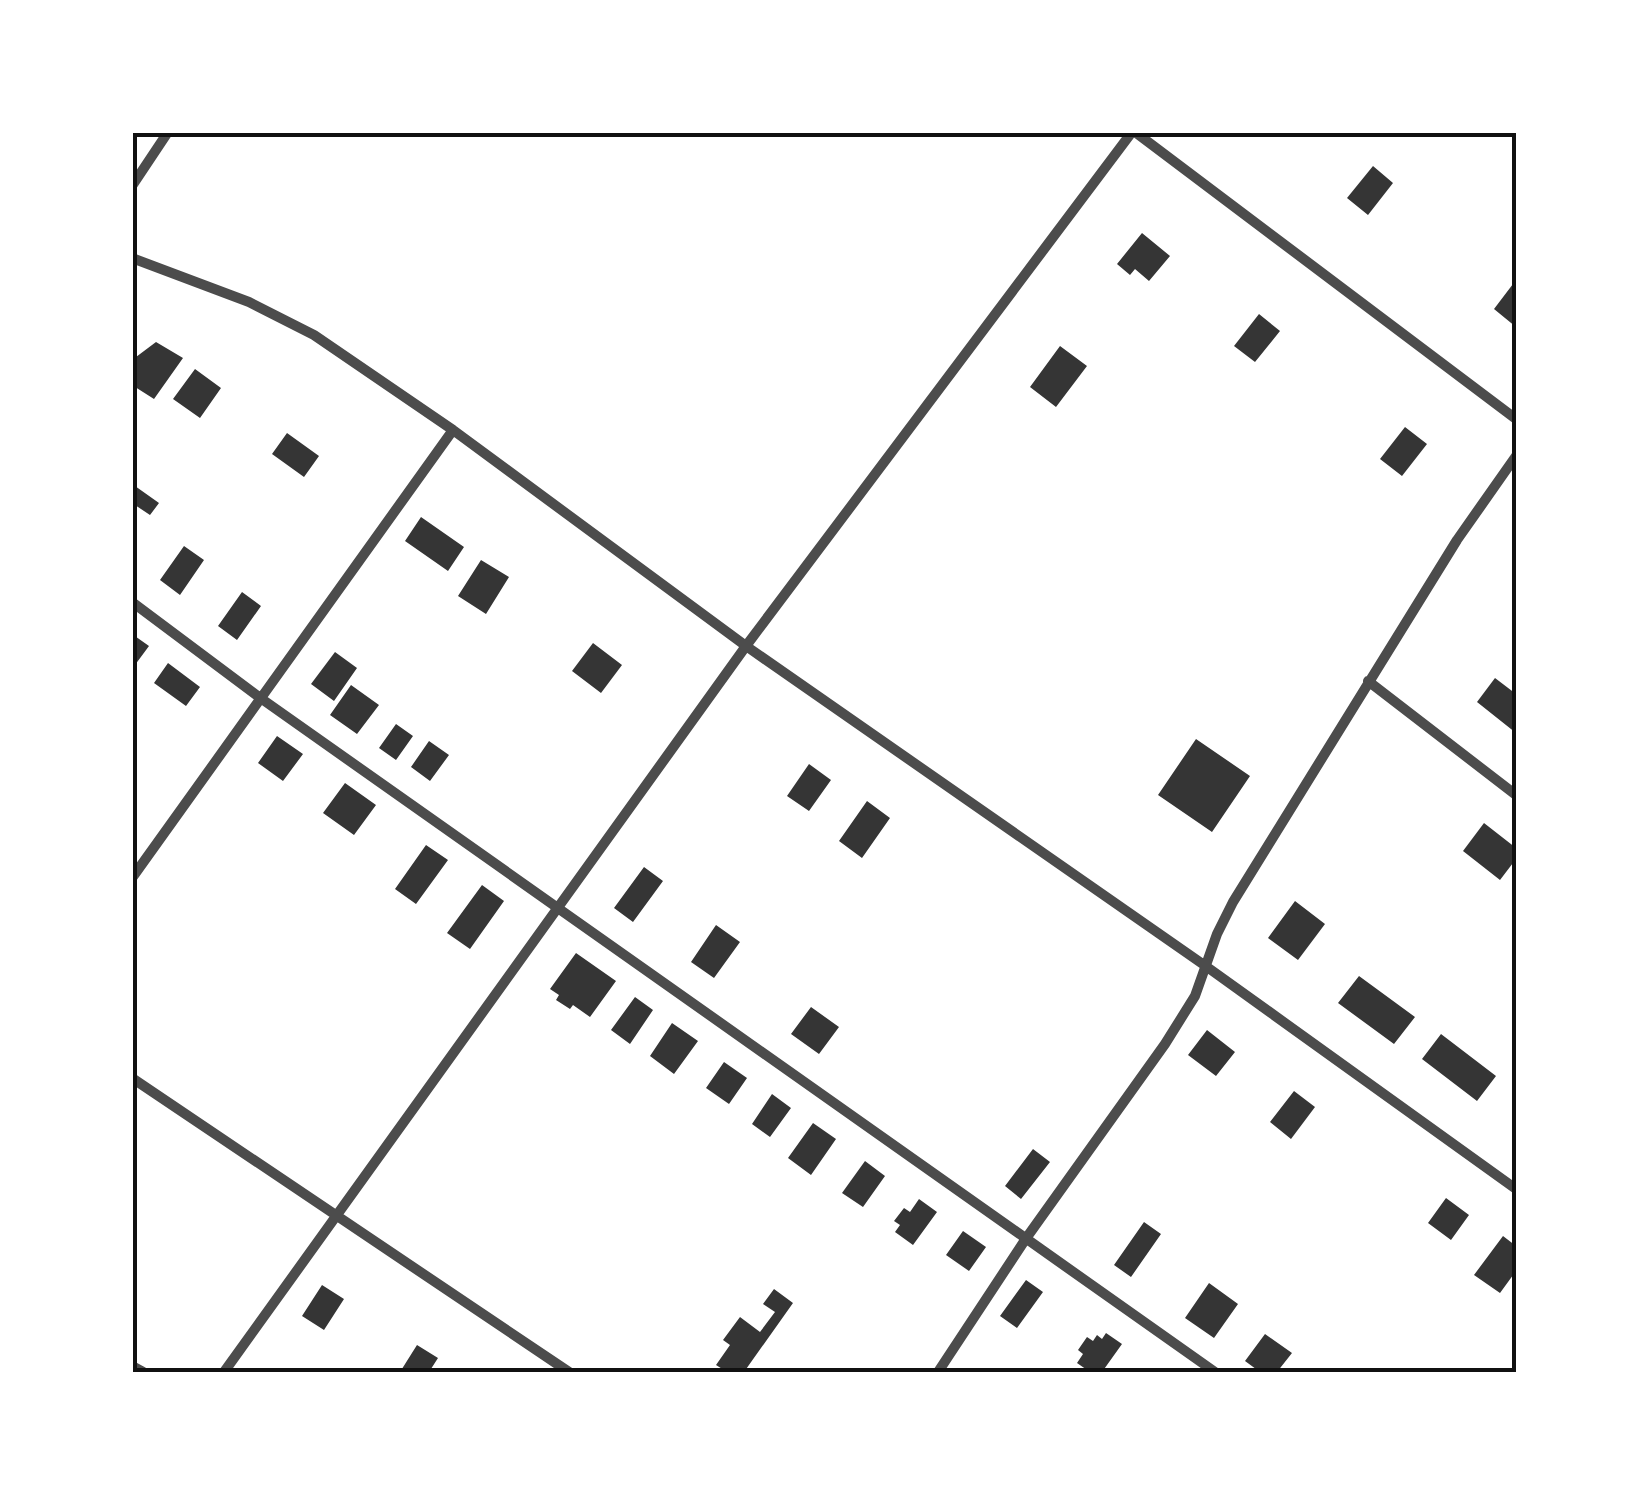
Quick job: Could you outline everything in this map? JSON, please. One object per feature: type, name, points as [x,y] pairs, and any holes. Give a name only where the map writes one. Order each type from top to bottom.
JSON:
[{"type":"street","points":[[132,186],[168,132]]},
{"type":"street","points":[[224,1372],[746,646],[1134,132],[1516,419]]},
{"type":"street","points":[[132,258],[249,302],[314,335],[453,430],[746,646],[1207,967],[1516,1189]]},
{"type":"street","points":[[132,878],[453,430]]},
{"type":"street","points":[[938,1372],[1027,1237],[1165,1044],[1195,996],[1233,902],[1457,540],[1516,456]]},
{"type":"street","points":[[132,602],[260,697],[1216,1372]]},
{"type":"street","points":[[1368,681],[1516,795]]},
{"type":"street","points":[[132,1078],[570,1372]]},
{"type":"street","points":[[132,1366],[143,1372]]},
{"type":"building","points":[[1373,166],[1393,183],[1368,215],[1347,198]]},
{"type":"building","points":[[1142,233],[1170,256],[1149,281],[1135,269],[1130,275],[1117,264]]},
{"type":"building","points":[[1516,280],[1516,327],[1494,309]]},
{"type":"building","points":[[1259,314],[1280,331],[1255,362],[1234,346]]},
{"type":"building","points":[[156,342],[183,358],[154,399],[132,385],[132,360]]},
{"type":"building","points":[[1060,346],[1087,366],[1056,407],[1030,387]]},
{"type":"building","points":[[195,369],[221,388],[200,418],[173,399]]},
{"type":"building","points":[[1405,427],[1427,444],[1402,476],[1380,459]]},
{"type":"building","points":[[287,433],[319,456],[304,477],[272,454]]},
{"type":"building","points":[[135,486],[159,503],[150,515],[132,503]]},
{"type":"building","points":[[421,517],[464,547],[448,571],[405,541]]},
{"type":"building","points":[[184,546],[204,560],[180,595],[160,580]]},
{"type":"building","points":[[481,560],[509,577],[486,614],[458,596]]},
{"type":"building","points":[[242,592],[261,606],[237,640],[218,626]]},
{"type":"building","points":[[132,634],[149,646],[132,669]]},
{"type":"building","points":[[593,643],[622,665],[601,693],[572,671]]},
{"type":"building","points":[[335,652],[357,668],[334,701],[311,684]]},
{"type":"building","points":[[168,663],[200,687],[186,706],[154,683]]},
{"type":"building","points":[[1495,678],[1516,694],[1516,733],[1477,702]]},
{"type":"building","points":[[351,685],[379,705],[357,734],[330,715]]},
{"type":"building","points":[[396,724],[413,736],[396,760],[379,748]]},
{"type":"building","points":[[277,736],[303,754],[283,781],[258,763]]},
{"type":"building","points":[[1196,739],[1250,776],[1212,832],[1158,795]]},
{"type":"building","points":[[429,741],[449,755],[430,781],[411,767]]},
{"type":"building","points":[[809,764],[831,780],[809,811],[787,796]]},
{"type":"building","points":[[345,783],[376,805],[354,835],[323,813]]},
{"type":"building","points":[[867,801],[890,818],[862,858],[839,841]]},
{"type":"building","points":[[1484,823],[1516,848],[1516,859],[1500,880],[1463,851]]},
{"type":"building","points":[[426,845],[448,860],[416,904],[395,889]]},
{"type":"building","points":[[644,867],[663,881],[633,922],[614,908]]},
{"type":"building","points":[[482,885],[504,901],[470,949],[447,933]]},
{"type":"building","points":[[1295,901],[1325,924],[1298,960],[1268,938]]},
{"type":"building","points":[[716,925],[740,942],[714,978],[691,962]]},
{"type":"building","points":[[576,953],[616,981],[590,1017],[573,1005],[570,1009],[556,1000],[559,995],[550,989]]},
{"type":"building","points":[[1359,976],[1415,1017],[1394,1044],[1338,1003]]},
{"type":"building","points":[[635,997],[653,1010],[630,1044],[611,1030]]},
{"type":"building","points":[[811,1007],[839,1027],[819,1054],[791,1034]]},
{"type":"building","points":[[672,1023],[698,1041],[674,1074],[650,1056]]},
{"type":"building","points":[[1207,1030],[1235,1052],[1216,1076],[1188,1055]]},
{"type":"building","points":[[1441,1034],[1496,1076],[1477,1101],[1422,1059]]},
{"type":"building","points":[[724,1062],[747,1078],[729,1104],[706,1088]]},
{"type":"building","points":[[1294,1091],[1315,1107],[1291,1139],[1270,1122]]},
{"type":"building","points":[[772,1094],[791,1108],[770,1137],[752,1124]]},
{"type":"building","points":[[813,1123],[836,1139],[811,1175],[788,1158]]},
{"type":"building","points":[[1033,1149],[1050,1162],[1021,1199],[1005,1186]]},
{"type":"building","points":[[865,1161],[885,1176],[863,1207],[842,1193]]},
{"type":"building","points":[[1446,1198],[1469,1215],[1451,1240],[1428,1223]]},
{"type":"building","points":[[919,1199],[937,1212],[913,1245],[895,1232],[900,1225],[894,1221],[904,1208],[910,1212]]},
{"type":"building","points":[[1144,1222],[1161,1234],[1131,1277],[1114,1265]]},
{"type":"building","points":[[963,1231],[986,1247],[969,1271],[946,1255]]},
{"type":"building","points":[[1503,1236],[1516,1246],[1516,1271],[1500,1293],[1474,1275]]},
{"type":"building","points":[[1026,1280],[1043,1292],[1017,1328],[1000,1316]]},
{"type":"building","points":[[1209,1283],[1238,1304],[1214,1338],[1185,1318]]},
{"type":"building","points":[[322,1285],[344,1299],[324,1330],[302,1316]]},
{"type":"building","points":[[774,1289],[793,1303],[744,1372],[727,1372],[716,1365],[730,1345],[723,1340],[740,1317],[760,1332],[775,1312],[763,1304]]},
{"type":"building","points":[[1106,1333],[1122,1344],[1102,1372],[1090,1372],[1077,1363],[1083,1354],[1078,1350],[1087,1337],[1093,1341],[1097,1335],[1102,1339]]},
{"type":"building","points":[[1265,1334],[1292,1353],[1277,1372],[1260,1372],[1245,1361]]},
{"type":"building","points":[[417,1345],[438,1358],[429,1372],[400,1372]]}]
